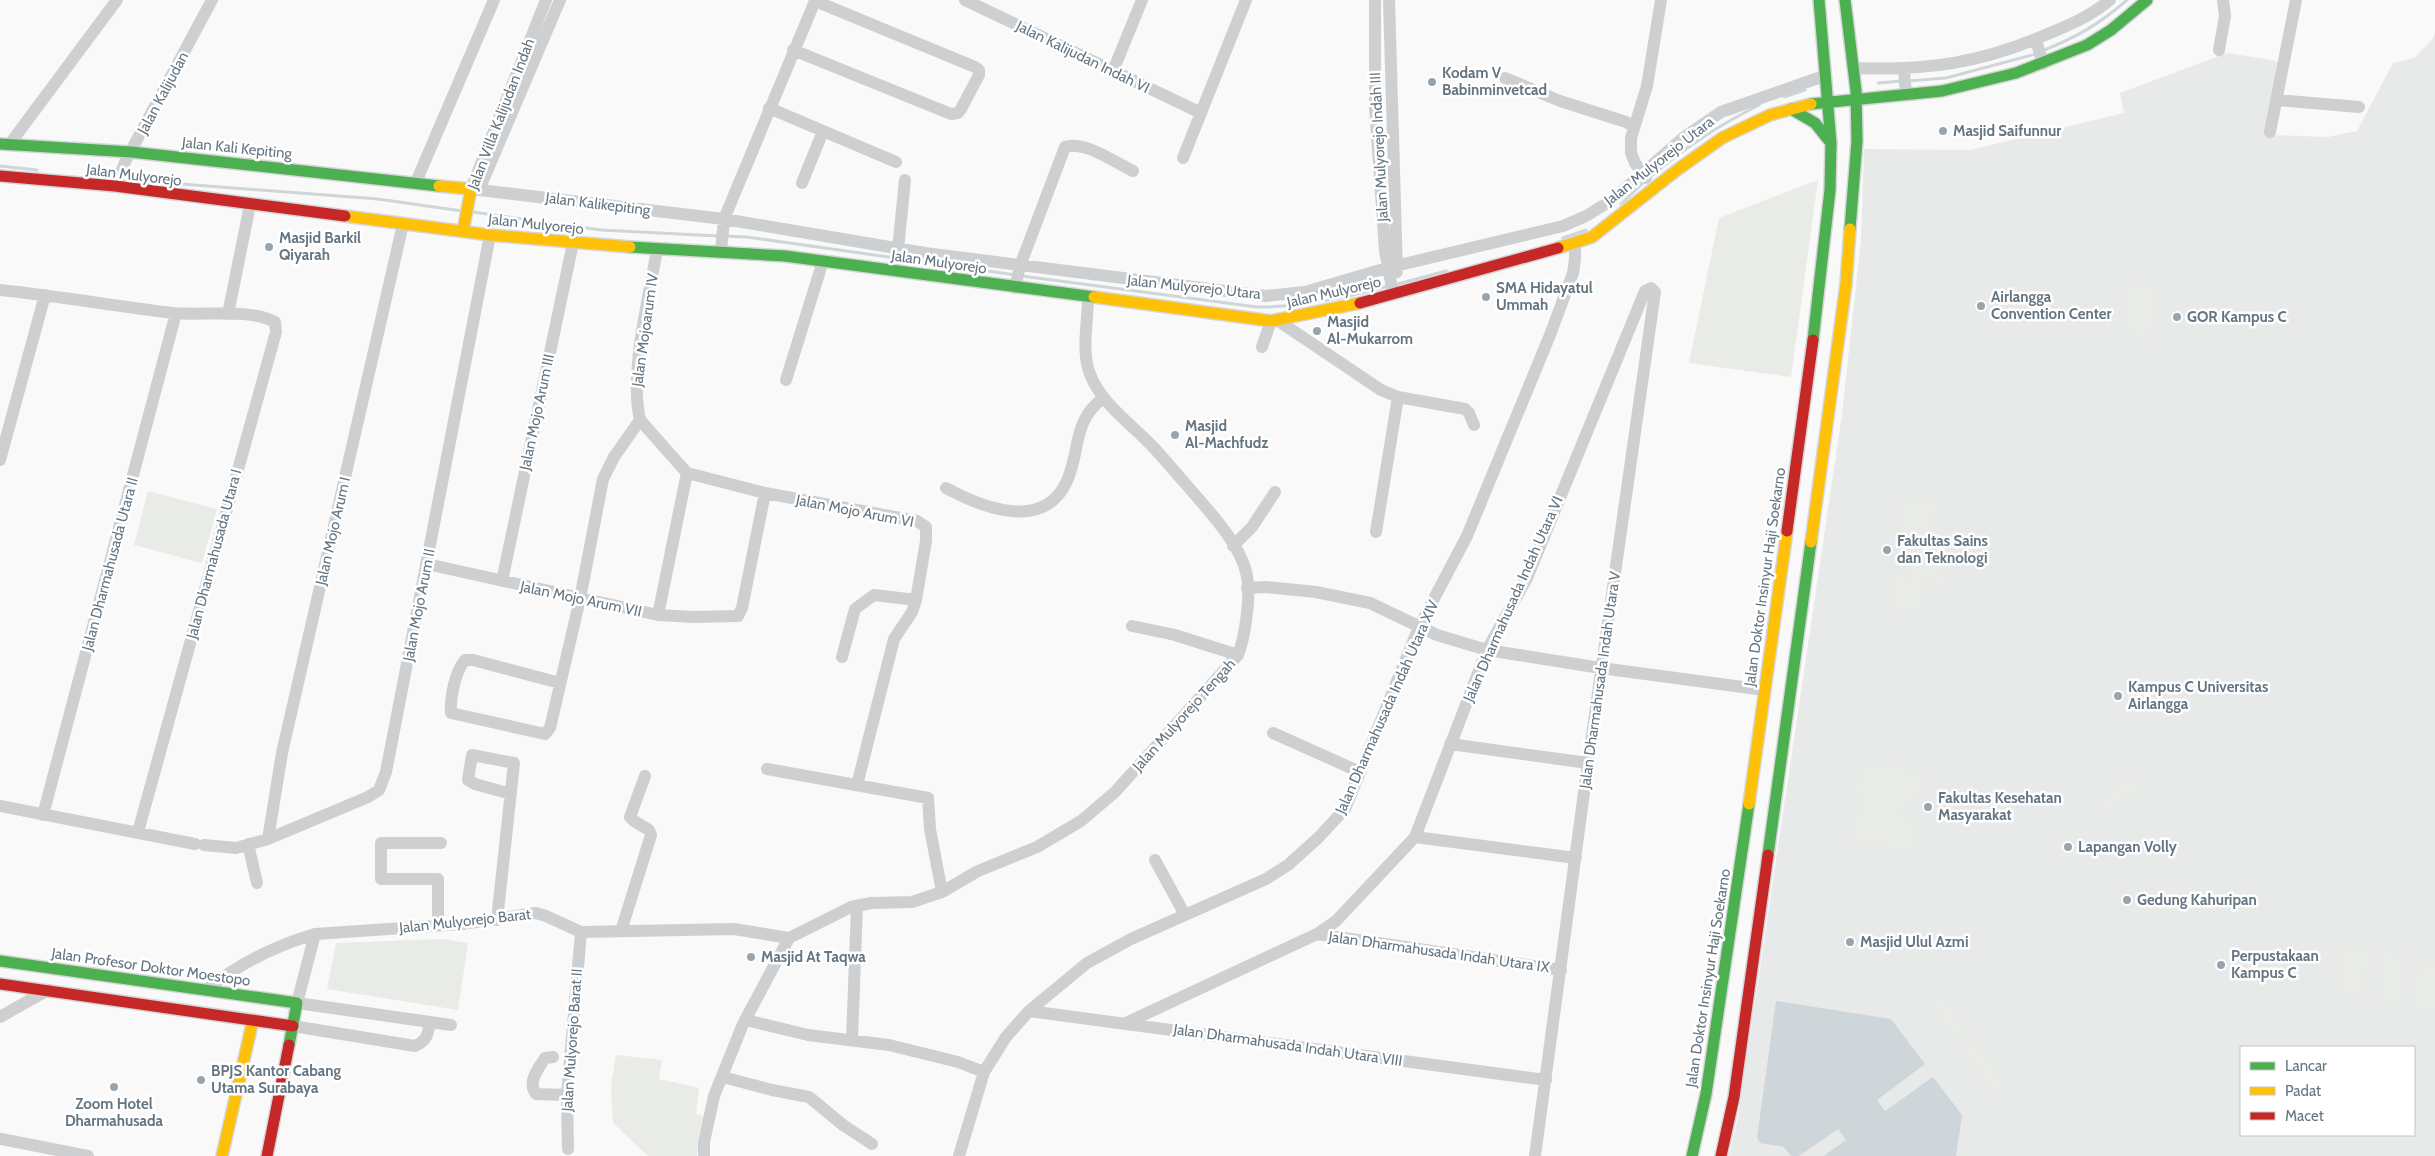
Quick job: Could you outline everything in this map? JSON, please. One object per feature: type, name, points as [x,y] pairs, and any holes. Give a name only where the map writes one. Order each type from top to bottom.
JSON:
[{"type":"main road","name":"Jalan Doktor Insinyur Haji Soekarno","points":[[1692,1156],[1709,1075],[1817,312],[1830,190],[1831,143],[1818,0]]},
{"type":"main road","points":[[1721,1156],[1734,1098],[1755,953],[1808,557],[1834,384],[1846,284],[1857,141],[1856,95],[1845,0]]},
{"type":"main road","name":"Jalan Mulyorejo","points":[[0,176],[116,184],[250,205],[656,254],[722,246],[823,261],[892,257],[1016,286],[1095,289],[1191,299],[1274,320],[1300,317],[1575,244],[1592,237],[1649,181],[1705,136],[1826,100],[1856,95],[1944,90],[2024,71],[2040,52],[2088,45],[2148,0]]},
{"type":"main road","points":[[1791,109],[1815,123],[1831,143]]},
{"type":"main road","name":"Jalan Kali Kepiting","points":[[5,144],[416,182],[473,192]]},
{"type":"main road","name":"Jalan Villa Kalijudan Indah","points":[[462,231],[473,192]]},
{"type":"main road","name":"Jalan Profesor Doktor Moestopo","points":[[0,961],[297,1003]]},
{"type":"main road","points":[[0,984],[292,1026]]},
{"type":"main road","points":[[267,1156],[297,1003]]},
{"type":"main road","points":[[222,1156],[253,1020]]},
{"type":"street","points":[[5,144],[117,0]]},
{"type":"street","name":"Jalan Kalijudan","points":[[116,184],[128,156],[212,0]]},
{"type":"street","points":[[416,182],[494,0]]},
{"type":"street","name":"Jalan Villa Kalijudan Indah","points":[[473,192],[546,0]]},
{"type":"street","name":"Jalan Villa Kalijudan Indah","points":[[473,192],[560,0]]},
{"type":"street","points":[[722,246],[724,222],[793,50],[816,0],[975,67],[979,70],[979,75],[961,109],[958,113],[951,114],[793,50]]},
{"type":"street","name":"Jalan Kalijudan Indah VI","points":[[965,0],[1201,113]]},
{"type":"street","points":[[1113,71],[1142,0]]},
{"type":"street","points":[[1184,158],[1246,0]]},
{"type":"street","name":"Jalan Mulyorejo Indah III","points":[[1375,0],[1375,107],[1392,270],[1396,290]]},
{"type":"street","points":[[1389,0],[1392,105],[1392,270]]},
{"type":"street","points":[[1649,181],[1631,153],[1634,127],[1648,86],[1660,0]]},
{"type":"street","points":[[1854,72],[1904,72],[1966,62],[1995,55],[2040,52],[2110,0]]},
{"type":"street","points":[[2219,50],[2225,16],[2222,0]]},
{"type":"street","points":[[2270,132],[2296,0]]},
{"type":"street","points":[[1904,72],[1905,91]]},
{"type":"street","points":[[1505,78],[1560,101],[1634,127]]},
{"type":"street","name":"Jalan Mulyorejo Utara","points":[[724,222],[892,257],[1020,268],[1095,289],[1191,299],[1285,295],[1392,270],[1563,226],[1586,216],[1649,181],[1705,136],[1721,112],[1825,80]]},
{"type":"street","points":[[2276,100],[2358,107]]},
{"type":"street","points":[[1375,107],[1392,105]]},
{"type":"street","points":[[769,108],[896,162]]},
{"type":"street","points":[[802,184],[823,131]]},
{"type":"street","points":[[1016,286],[1020,268],[1065,148],[1071,145],[1085,147],[1133,171]]},
{"type":"street","points":[[892,257],[905,180]]},
{"type":"street","name":"Jalan Kalikepiting","points":[[473,192],[724,222]]},
{"type":"street","points":[[228,314],[250,205]]},
{"type":"street","name":"Jalan Mojo Arum I","points":[[268,838],[282,754],[403,224]]},
{"type":"street","name":"Jalan Mojo Arum II","points":[[0,806],[228,849],[268,838],[368,797],[379,790],[386,772],[490,235]]},
{"type":"street","name":"Jalan Mojo Arum III","points":[[502,582],[573,243]]},
{"type":"street","name":"Jalan Dharmahusada Indah Utara XIV","points":[[959,1156],[984,1072],[1006,1036],[1029,1010],[1086,963],[1132,939],[1266,878],[1293,860],[1340,815],[1360,772],[1419,627],[1467,536],[1550,335],[1573,273],[1576,258],[1575,244]]},
{"type":"street","name":"Jalan Mojoarum IV","points":[[640,420],[637,405],[636,379],[656,254]]},
{"type":"street","points":[[786,380],[823,261]]},
{"type":"street","name":"Jalan Dharmahusada Indah Utara V","points":[[1535,1156],[1588,763],[1655,292],[1651,288],[1646,291]]},
{"type":"street","name":"Jalan Mulyorejo Tengah","points":[[789,938],[822,920],[857,906],[892,901],[912,902],[942,892],[978,871],[1037,847],[1081,821],[1115,792],[1238,655],[1242,643],[1248,577],[1220,523],[1150,443],[1103,398],[1089,373],[1087,362],[1095,289]]},
{"type":"street","name":"Jalan Dharmahusada Utara I","points":[[0,290],[44,294],[107,306],[176,313],[228,314],[267,318],[275,322],[276,332],[138,832]]},
{"type":"street","name":"Jalan Dharmahusada Indah Utara VI","points":[[1126,1023],[1317,934],[1336,921],[1415,837],[1487,650],[1527,578],[1646,291]]},
{"type":"street","points":[[0,460],[44,294]]},
{"type":"street","name":"Jalan Dharmahusada Utara II","points":[[44,815],[176,313]]},
{"type":"street","points":[[1262,347],[1274,320],[1381,390],[1398,396],[1465,409],[1470,413],[1474,425]]},
{"type":"street","points":[[1376,532],[1398,396]]},
{"type":"street","points":[[946,488],[960,496],[1004,511],[1025,513],[1045,507],[1060,494],[1068,480],[1082,423],[1092,407],[1103,398]]},
{"type":"street","points":[[560,683],[473,660],[465,660],[459,667],[451,713],[545,734],[550,728],[580,599],[603,480],[614,458],[640,420],[688,472],[658,615]]},
{"type":"street","name":"Jalan Mojo Arum VI","points":[[688,472],[765,493],[917,521],[926,528],[926,542],[916,600],[912,612],[894,638],[857,785]]},
{"type":"street","points":[[1233,546],[1252,528],[1275,492]]},
{"type":"street","name":"Jalan Mojo Arum VII","points":[[427,564],[658,615],[693,618],[738,616],[742,608],[765,493]]},
{"type":"street","points":[[1247,588],[1286,589],[1346,597],[1391,612],[1419,627],[1487,650],[1765,690]]},
{"type":"street","points":[[842,657],[855,609],[874,595],[916,600]]},
{"type":"street","points":[[1132,626],[1175,635],[1238,655]]},
{"type":"street","points":[[1273,734],[1360,772]]},
{"type":"street","points":[[1450,744],[1588,763]]},
{"type":"street","points":[[768,768],[928,798],[930,829],[942,892]]},
{"type":"street","points":[[621,931],[651,835],[649,830],[634,821],[630,816],[645,776]]},
{"type":"street","points":[[497,920],[511,794]]},
{"type":"street","points":[[1415,837],[1576,858]]},
{"type":"street","points":[[438,926],[438,879],[381,879],[381,844],[441,843]]},
{"type":"street","points":[[248,844],[257,883]]},
{"type":"street","points":[[1155,860],[1185,915]]},
{"type":"street","points":[[852,1040],[857,906]]},
{"type":"street","name":"Jalan Mulyorejo Barat","points":[[206,990],[234,969],[264,952],[315,934],[438,926],[497,920],[536,913],[581,932],[734,929],[789,938]]},
{"type":"street","name":"Jalan Mulyorejo Barat II","points":[[568,1149],[567,1095],[581,932]]},
{"type":"street","points":[[315,934],[297,1003],[451,1025]]},
{"type":"street","name":"Jalan Dharmahusada Indah Utara IX","points":[[1317,934],[1561,970]]},
{"type":"street","points":[[704,1156],[704,1142],[714,1096],[746,1020],[789,938]]},
{"type":"street","points":[[0,1017],[48,990]]},
{"type":"street","name":"Jalan Dharmahusada Indah Utara VIII","points":[[1029,1010],[1546,1080]]},
{"type":"street","points":[[746,1020],[808,1035],[889,1045],[958,1062],[984,1072]]},
{"type":"street","points":[[292,1026],[415,1046],[422,1043],[428,1036],[430,1022]]},
{"type":"street","points":[[553,1057],[546,1058],[540,1067],[533,1080],[534,1090],[536,1094],[567,1095]]},
{"type":"street","points":[[723,1077],[772,1090],[809,1097],[843,1125],[872,1144]]},
{"type":"street","points":[[1,1139],[49,1152],[88,1156]]},
{"type":"shaded area","name":"Kampus C Universitas Airlangga","points":[[2435,33],[2435,1156],[1729,1156],[1738,1117],[1842,415],[1861,240],[1864,149],[1970,150],[2124,113],[2120,93],[2227,53],[2277,61],[2270,135],[2328,137],[2357,131],[2393,63],[2414,58],[2432,40]]},
{"type":"shaded area","points":[[1818,180],[1791,377],[1689,363],[1719,218]]},
{"type":"shaded area","points":[[2126,285],[2157,289],[2150,338],[2119,333]]},
{"type":"shaded area","points":[[148,491],[217,509],[202,563],[134,545]]},
{"type":"shaded area","points":[[1903,499],[1937,504],[1932,542],[1953,545],[1951,556],[1942,555],[1940,570],[1949,571],[1947,585],[1925,582],[1921,614],[1888,609],[1893,575],[1908,577],[1914,539],[1897,536]]},
{"type":"shaded area","points":[[1860,759],[1864,759],[1864,763],[1924,771],[1921,793],[1915,793],[1913,806],[1904,805],[1903,815],[1912,816],[1911,827],[1920,828],[1920,833],[1915,833],[1913,852],[1848,843],[1853,809],[1862,810],[1864,798],[1855,796]]},
{"type":"shaded area","points":[[2121,780],[2140,783],[2137,798],[2134,801],[2128,794],[2115,803],[2120,810],[2117,812],[2103,810],[2106,790],[2119,791]]},
{"type":"shaded area","name":"Lapangan Volly","points":[[2061,834],[2075,834],[2075,861],[2061,861]]},
{"type":"shaded area","points":[[2172,881],[2188,903],[2166,919],[2150,897]]},
{"type":"shaded area","points":[[442,939],[468,943],[458,1010],[327,989],[336,943]]},
{"type":"shaded area","points":[[2343,944],[2372,949],[2364,995],[2335,990]]},
{"type":"shaded area","points":[[2384,951],[2409,955],[2402,1002],[2376,998]]},
{"type":"shaded area","points":[[2419,960],[2435,963],[2435,1015],[2411,1012]]},
{"type":"shaded area","points":[[1936,990],[1970,1033],[1958,1042],[1925,997]]},
{"type":"shaded area","points":[[1776,1001],[1891,1019],[1925,1064],[1877,1100],[1885,1111],[1933,1077],[1962,1115],[1956,1156],[1824,1156],[1846,1140],[1838,1129],[1799,1156],[1791,1156],[1784,1147],[1760,1143],[1757,1138]]},
{"type":"shaded area","points":[[1975,1040],[2007,1085],[2009,1097],[2007,1098],[2000,1090],[1995,1093],[1963,1049]]},
{"type":"shaded area","points":[[616,1055],[662,1060],[659,1079],[699,1088],[696,1114],[703,1116],[697,1156],[648,1156],[613,1123],[611,1086]]},
{"type":"waterway","points":[[2042,51],[2087,30],[2127,0]]},
{"type":"waterway","points":[[1908,81],[1946,78],[2036,54]]},
{"type":"waterway","points":[[1878,83],[1902,81]]},
{"type":"waterway","points":[[1784,97],[1805,90]]},
{"type":"waterway","points":[[1650,177],[1702,138],[1759,105]]},
{"type":"waterway","points":[[0,166],[37,170]]},
{"type":"waterway","points":[[142,181],[378,199],[462,211]]},
{"type":"waterway","points":[[1621,204],[1645,181]]},
{"type":"waterway","points":[[473,212],[601,230],[718,236]]},
{"type":"waterway","points":[[1563,238],[1586,230]]},
{"type":"waterway","points":[[724,236],[747,237],[1016,275]]},
{"type":"waterway","points":[[1394,285],[1446,271]]},
{"type":"waterway","points":[[1022,276],[1257,307],[1274,307],[1323,301],[1388,286]]},
{"type":"traffic: fast","points":[[1813,340],[1830,190],[1831,143],[1819,0]]},
{"type":"traffic: fast","points":[[1845,0],[1856,91],[1857,141],[1850,229]]},
{"type":"traffic: fast","points":[[1811,104],[1942,91],[2016,73],[2087,45],[2111,30],[2147,0]]},
{"type":"traffic: fast","points":[[1791,109],[1815,123],[1831,143]]},
{"type":"traffic: fast","points":[[0,144],[131,152],[439,186]]},
{"type":"traffic: fast","points":[[630,247],[785,256],[1094,297]]},
{"type":"traffic: fast","points":[[1768,855],[1811,542]]},
{"type":"traffic: fast","points":[[1692,1156],[1706,1094],[1749,804]]},
{"type":"traffic: fast","points":[[0,961],[297,1003],[289,1045]]},
{"type":"traffic: slow","points":[[1558,248],[1592,237],[1677,170],[1722,138],[1770,115],[1811,104]]},
{"type":"traffic: slow","points":[[439,186],[471,189],[463,231]]},
{"type":"traffic: slow","points":[[345,216],[490,235],[630,247]]},
{"type":"traffic: slow","points":[[1811,542],[1846,284],[1850,229]]},
{"type":"traffic: slow","points":[[1094,297],[1271,321],[1360,303]]},
{"type":"traffic: slow","points":[[1749,804],[1787,531]]},
{"type":"traffic: slow","points":[[222,1156],[253,1020]]},
{"type":"traffic: jam","points":[[0,176],[115,186],[345,216]]},
{"type":"traffic: jam","points":[[1360,303],[1558,248]]},
{"type":"traffic: jam","points":[[1787,531],[1813,340]]},
{"type":"traffic: jam","points":[[1721,1156],[1734,1097],[1768,855]]},
{"type":"traffic: jam","points":[[0,984],[293,1026]]},
{"type":"traffic: jam","points":[[267,1156],[289,1045]]},
{"type":"place","name":"Kodam V Babinminvetcad","points":[[1432,82]]},
{"type":"place","name":"Masjid Saifunnur","points":[[1943,131]]},
{"type":"place","name":"Masjid Barkil Qiyarah","points":[[269,247]]},
{"type":"place","name":"SMA Hidayatul Ummah","points":[[1486,297]]},
{"type":"place","name":"Airlangga Convention Center","points":[[1981,306]]},
{"type":"place","name":"GOR Kampus C","points":[[2177,317]]},
{"type":"place","name":"Masjid Al-Mukarrom","points":[[1317,331]]},
{"type":"place","name":"Masjid Al-Machfudz","points":[[1175,435]]},
{"type":"place","name":"Fakultas Sains dan Teknologi","points":[[1887,550]]},
{"type":"place","name":"Kampus C Universitas Airlangga","points":[[2118,696]]},
{"type":"place","name":"Fakultas Kesehatan Masyarakat","points":[[1928,807]]},
{"type":"place","name":"Lapangan Volly","points":[[2068,847]]},
{"type":"place","name":"Gedung Kahuripan","points":[[2127,900]]},
{"type":"place","name":"Masjid Ulul Azmi","points":[[1850,942]]},
{"type":"place","name":"Masjid At Taqwa","points":[[751,957]]},
{"type":"place","name":"Perpustakaan Kampus C","points":[[2221,965]]},
{"type":"place","name":"BPJS Kantor Cabang Utama Surabaya","points":[[201,1080]]},
{"type":"place","name":"Zoom Hotel Dharmahusada","points":[[114,1087]]}]
